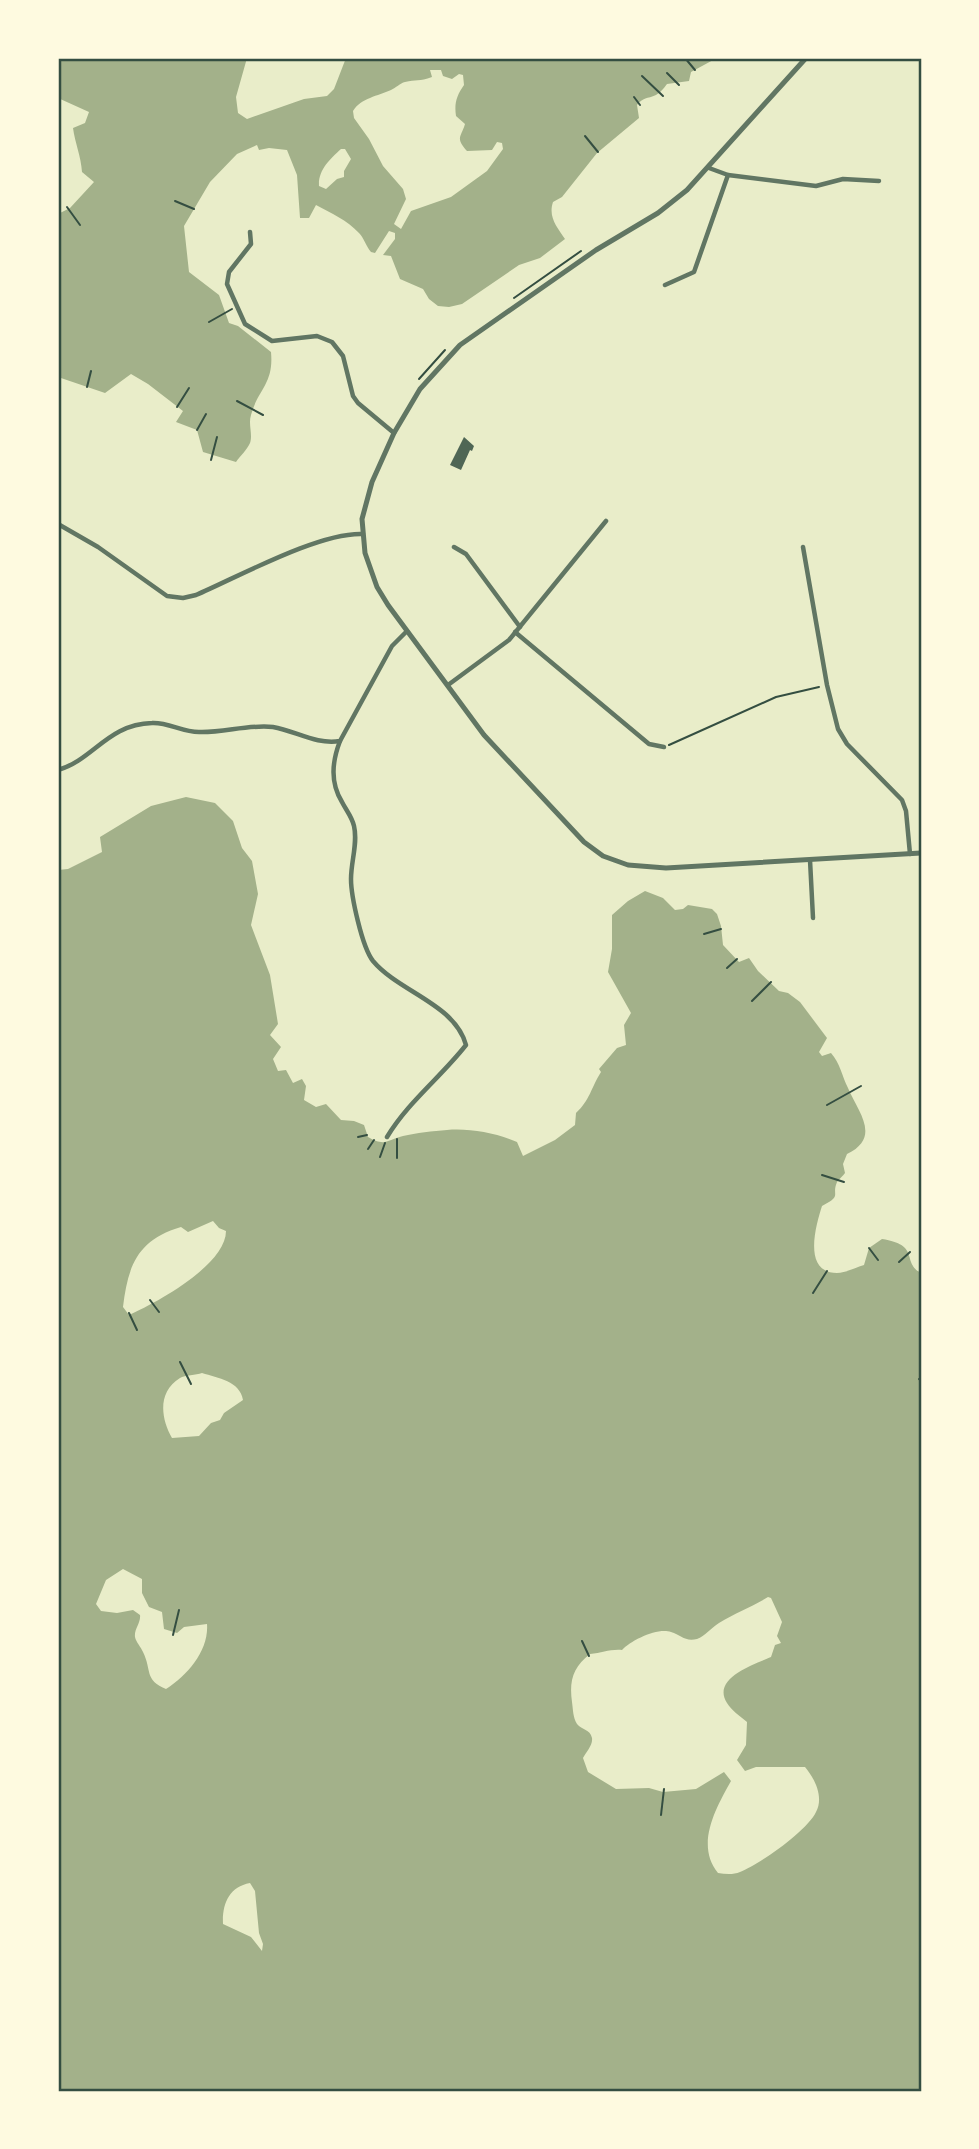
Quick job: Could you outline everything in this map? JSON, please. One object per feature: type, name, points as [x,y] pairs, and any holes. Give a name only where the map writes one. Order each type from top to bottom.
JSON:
[{"type":"street","points":[[806,58],[687,190],[658,214],[596,250],[460,345],[420,389],[394,433],[372,482],[366,501],[363,534],[365,553],[372,575],[388,605],[484,735],[538,796],[588,846],[603,856],[628,865],[666,868],[921,853]]},
{"type":"street","points":[[709,167],[729,175],[816,186],[852,178],[879,181]]},
{"type":"street","points":[[665,285],[694,272],[729,175]]},
{"type":"street","points":[[250,232],[251,244],[229,272],[227,284],[245,324],[272,341],[317,337],[332,342],[343,356],[353,396],[394,433]]},
{"type":"street","points":[[447,685],[504,645],[606,521]]},
{"type":"street","points":[[58,524],[98,547],[167,596],[183,598],[196,595],[287,554],[340,535],[363,534]]},
{"type":"street","points":[[453,547],[466,554],[520,627]]},
{"type":"street","points":[[803,547],[827,685],[838,729],[847,744],[902,800],[906,811],[910,854]]},
{"type":"street","points":[[386,1140],[398,1119],[448,1068],[466,1045],[459,1029],[440,1009],[386,976],[370,957],[351,879],[354,827],[340,800],[334,779],[335,756],[340,741],[393,646],[408,631]]},
{"type":"street","points":[[515,632],[649,744],[664,747]]},
{"type":"street","points":[[58,770],[74,762],[112,734],[125,728],[153,723],[194,732],[271,727],[331,743],[340,741]]},
{"type":"street","points":[[810,860],[813,918]]},
{"type":"path","points":[[685,58],[695,71]]},
{"type":"path","points":[[667,73],[679,85]]},
{"type":"path","points":[[642,76],[663,96]]},
{"type":"path","points":[[634,97],[640,104]]},
{"type":"path","points":[[585,136],[598,152]]},
{"type":"path","points":[[175,201],[194,209]]},
{"type":"path","points":[[67,207],[80,225]]},
{"type":"path","points":[[209,322],[232,308]]},
{"type":"path","points":[[87,387],[91,371]]},
{"type":"path","points":[[177,407],[189,388]]},
{"type":"path","points":[[237,401],[263,415]]},
{"type":"path","points":[[197,430],[206,414]]},
{"type":"path","points":[[211,460],[217,437]]},
{"type":"path","points":[[664,747],[776,697],[827,685]]},
{"type":"path","points":[[704,934],[721,929]]},
{"type":"path","points":[[727,968],[737,959]]},
{"type":"path","points":[[752,1001],[771,982]]},
{"type":"path","points":[[827,1105],[861,1086]]},
{"type":"path","points":[[358,1137],[367,1135]]},
{"type":"path","points":[[397,1139],[397,1158]]},
{"type":"path","points":[[368,1149],[374,1140]]},
{"type":"path","points":[[380,1157],[386,1140]]},
{"type":"path","points":[[822,1175],[844,1182]]},
{"type":"path","points":[[869,1248],[878,1260]]},
{"type":"path","points":[[899,1262],[910,1252]]},
{"type":"path","points":[[813,1293],[827,1270]]},
{"type":"path","points":[[150,1300],[159,1312]]},
{"type":"path","points":[[129,1313],[137,1330]]},
{"type":"path","points":[[180,1362],[191,1384]]},
{"type":"path","points":[[173,1635],[179,1610]]},
{"type":"path","points":[[582,1641],[589,1656]]},
{"type":"path","points":[[662,1815],[664,1789]]},
{"type":"shaded area","points":[[58,58],[247,58],[236,97],[238,113],[247,119],[304,99],[327,96],[334,89],[346,58],[715,59],[691,72],[689,81],[667,84],[657,94],[639,102],[639,118],[597,153],[562,197],[553,202],[552,217],[565,239],[540,258],[519,265],[462,304],[449,307],[438,306],[429,299],[423,289],[400,279],[391,256],[383,255],[395,239],[395,233],[389,231],[375,253],[371,252],[361,235],[349,224],[316,205],[309,218],[300,218],[297,175],[287,150],[259,150],[257,145],[237,154],[210,182],[184,226],[189,272],[219,295],[229,323],[238,326],[271,352],[268,379],[251,415],[250,443],[236,462],[203,452],[197,430],[176,422],[183,411],[131,374],[105,393],[58,377],[58,214],[70,208],[94,182],[82,172],[73,128],[85,123],[89,112],[58,98]],"holes":[[[430,70],[441,70],[443,76],[452,79],[459,74],[463,75],[464,85],[455,111],[456,116],[465,124],[460,140],[467,151],[492,150],[497,142],[502,143],[503,149],[487,171],[451,197],[411,211],[401,229],[394,224],[406,199],[403,189],[383,166],[354,118],[353,111],[365,100],[403,83],[432,77]],[[341,149],[345,149],[351,159],[344,171],[344,177],[337,179],[326,189],[319,186],[323,170]]]},
{"type":"shaded area","points":[[186,797],[215,803],[233,821],[242,848],[252,861],[258,894],[251,925],[270,975],[278,1024],[270,1035],[281,1047],[273,1059],[278,1071],[286,1070],[293,1083],[302,1079],[306,1086],[304,1100],[316,1107],[326,1104],[341,1120],[364,1125],[368,1137],[378,1142],[430,1132],[473,1131],[517,1142],[523,1156],[555,1140],[575,1125],[576,1113],[590,1094],[601,1072],[599,1069],[617,1048],[626,1045],[624,1025],[631,1013],[608,972],[612,949],[612,915],[645,891],[663,898],[675,910],[688,905],[712,909],[721,926],[723,945],[739,962],[749,958],[779,991],[788,993],[800,1002],[827,1038],[819,1052],[822,1056],[831,1053],[837,1061],[861,1115],[865,1132],[858,1147],[847,1154],[843,1164],[845,1173],[837,1182],[834,1197],[822,1206],[815,1236],[815,1257],[826,1271],[844,1272],[864,1265],[869,1248],[882,1239],[902,1245],[915,1269],[921,1273],[921,2091],[58,2091],[58,870],[68,869],[102,852],[100,837],[151,806]],"holes":[[[213,1221],[226,1231],[223,1244],[215,1257],[202,1269],[172,1292],[129,1315],[123,1307],[128,1279],[137,1256],[154,1239],[166,1232],[181,1227],[188,1232]],[[202,1373],[221,1379],[238,1388],[243,1400],[224,1413],[220,1420],[211,1423],[199,1436],[172,1438],[165,1423],[164,1398],[173,1384],[185,1376]],[[123,1569],[142,1579],[142,1593],[149,1607],[162,1612],[164,1629],[177,1633],[184,1627],[207,1624],[205,1643],[196,1661],[182,1677],[166,1689],[151,1678],[146,1658],[136,1639],[140,1615],[133,1610],[117,1613],[101,1611],[96,1604],[106,1580]],[[768,1597],[771,1598],[782,1622],[777,1636],[781,1643],[775,1645],[771,1657],[737,1673],[725,1686],[727,1703],[747,1722],[746,1745],[737,1760],[745,1771],[756,1767],[805,1767],[819,1794],[816,1812],[803,1828],[759,1862],[732,1874],[718,1873],[708,1851],[710,1827],[731,1781],[724,1772],[696,1789],[663,1792],[649,1788],[616,1789],[588,1772],[583,1758],[592,1738],[590,1733],[577,1724],[571,1694],[576,1669],[590,1654],[622,1650],[638,1639],[659,1631],[671,1632],[689,1640],[697,1639],[719,1623]],[[250,1883],[255,1891],[262,1951],[251,1937],[223,1924],[226,1903],[237,1888]]]},
{"type":"building","points":[[464,437],[474,446],[461,470],[450,465]]}]
